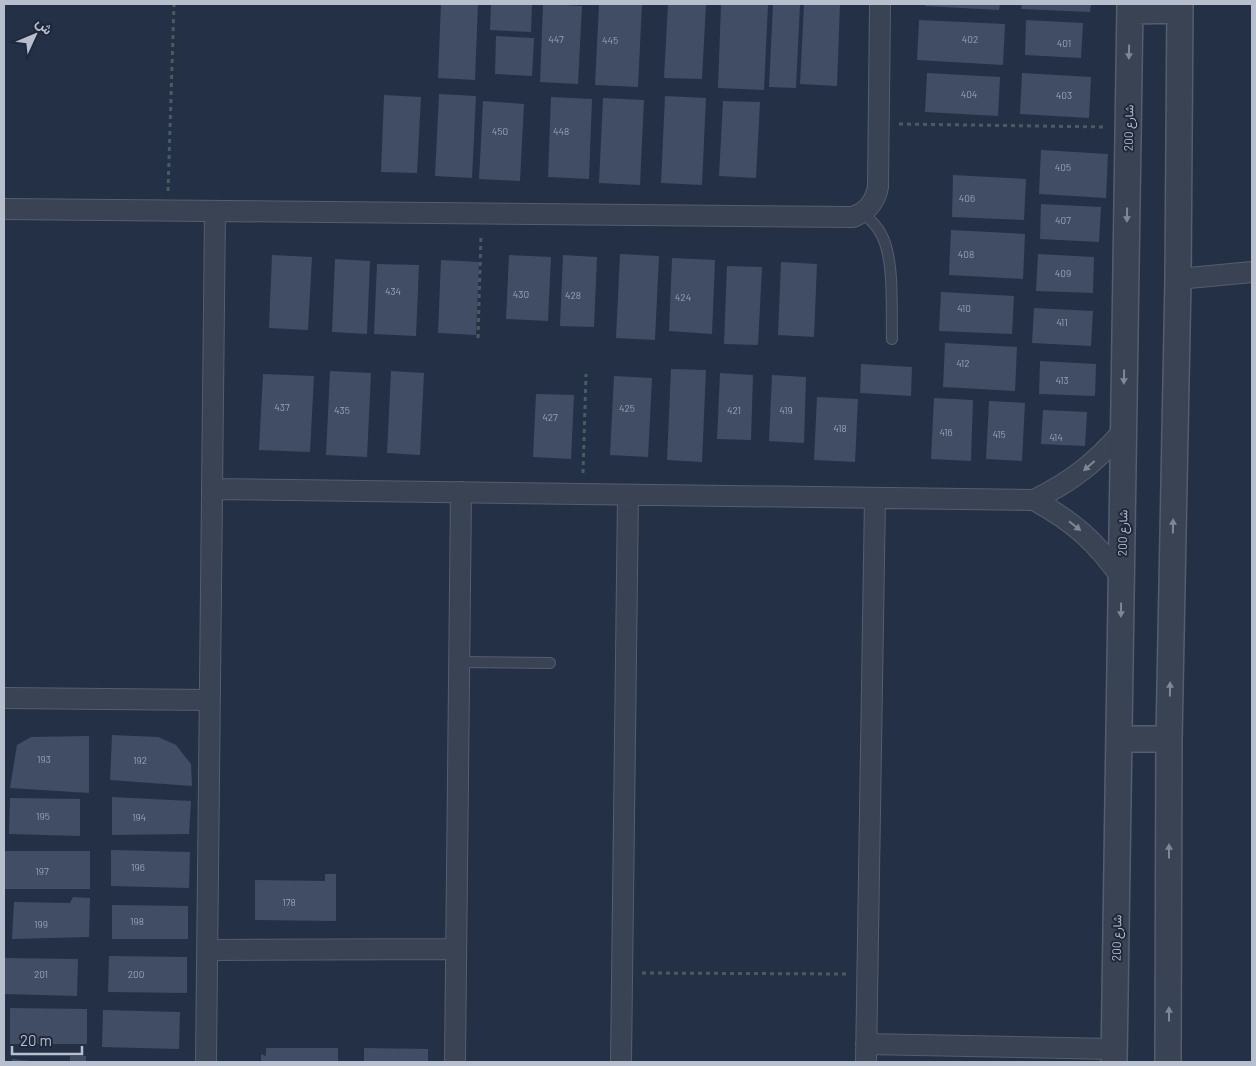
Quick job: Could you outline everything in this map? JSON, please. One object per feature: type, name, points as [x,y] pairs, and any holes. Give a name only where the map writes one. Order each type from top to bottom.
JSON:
[{"type":"street","points":[[4,209],[853,217],[863,213],[874,202],[878,186],[880,4]]},
{"type":"street","points":[[1130,7],[1180,7],[1178,279],[1169,739],[1168,1062]]},
{"type":"street","name":"شارع 200","points":[[1114,1056],[1130,7]]},
{"type":"street","points":[[206,1062],[215,211]]},
{"type":"street","points":[[1178,279],[1252,272]]},
{"type":"street","points":[[212,489],[1034,500],[1060,487],[1083,472],[1105,453],[1124,431]]},
{"type":"street","points":[[456,1062],[461,492]]},
{"type":"street","points":[[621,1062],[628,494]]},
{"type":"street","points":[[875,498],[866,1053],[1114,1056]]},
{"type":"street","points":[[1034,500],[1060,514],[1084,532],[1104,554],[1121,578]]},
{"type":"street","points":[[4,698],[210,700]]},
{"type":"street","points":[[1119,740],[1169,739]]},
{"type":"street","points":[[207,950],[456,949]]},
{"type":"lane","points":[[863,213],[881,233],[889,259],[892,339]]},
{"type":"lane","points":[[459,662],[550,663]]},
{"type":"path","points":[[167,211],[174,4]]},
{"type":"path","points":[[879,124],[1128,127]]},
{"type":"path","points":[[478,338],[482,214]]},
{"type":"path","points":[[583,494],[586,374]]},
{"type":"path","points":[[622,973],[867,975]]},
{"type":"building","points":[[441,4],[478,4],[475,80],[438,78]]},
{"type":"building","points":[[491,4],[532,4],[531,32],[490,30]]},
{"type":"building","points":[[543,4],[582,6],[578,84],[540,82]]},
{"type":"building","points":[[599,4],[642,4],[638,87],[595,85]]},
{"type":"building","points":[[668,4],[706,4],[702,79],[664,78]]},
{"type":"building","points":[[721,4],[768,4],[764,90],[718,88]]},
{"type":"building","points":[[773,4],[800,4],[796,88],[769,87]]},
{"type":"building","points":[[804,4],[840,4],[837,86],[800,84]]},
{"type":"building","points":[[925,4],[1000,4],[999,10],[925,6]]},
{"type":"building","points":[[1022,4],[1091,4],[1090,12],[1021,9]]},
{"type":"building","points":[[919,20],[1005,24],[1003,65],[917,60]]},
{"type":"building","points":[[1026,20],[1083,23],[1081,58],[1025,55]]},
{"type":"building","points":[[496,36],[534,38],[532,76],[495,74]]},
{"type":"building","points":[[927,73],[1000,77],[998,116],[925,112]]},
{"type":"building","points":[[1022,73],[1091,77],[1089,118],[1020,114]]},
{"type":"building","points":[[439,94],[476,96],[472,178],[435,176]]},
{"type":"building","points":[[384,95],[421,97],[417,173],[381,172]]},
{"type":"building","points":[[665,96],[706,98],[702,185],[661,183]]},
{"type":"building","points":[[551,97],[592,99],[589,179],[548,177]]},
{"type":"building","points":[[603,98],[644,100],[640,185],[599,183]]},
{"type":"building","points":[[483,101],[524,104],[520,181],[479,179]]},
{"type":"building","points":[[723,101],[760,102],[756,178],[719,176]]},
{"type":"building","points":[[1041,150],[1108,154],[1106,198],[1039,194]]},
{"type":"building","points":[[953,175],[1026,179],[1024,220],[952,217]]},
{"type":"building","points":[[1041,204],[1101,207],[1099,242],[1040,239]]},
{"type":"building","points":[[951,230],[1025,234],[1023,279],[949,275]]},
{"type":"building","points":[[620,254],[659,256],[655,340],[616,338]]},
{"type":"building","points":[[1038,254],[1094,257],[1093,293],[1036,291]]},
{"type":"building","points":[[272,255],[312,257],[308,330],[269,328]]},
{"type":"building","points":[[509,255],[551,257],[548,321],[506,319]]},
{"type":"building","points":[[563,255],[597,257],[594,327],[560,326]]},
{"type":"building","points":[[672,258],[715,260],[712,334],[669,331]]},
{"type":"building","points":[[335,259],[370,261],[367,334],[332,332]]},
{"type":"building","points":[[441,260],[479,262],[476,335],[438,333]]},
{"type":"building","points":[[781,262],[817,264],[814,337],[778,335]]},
{"type":"building","points":[[377,264],[419,265],[416,336],[374,334]]},
{"type":"building","points":[[727,266],[762,267],[758,345],[724,344]]},
{"type":"building","points":[[941,292],[1014,296],[1012,334],[939,331]]},
{"type":"building","points":[[1034,308],[1093,311],[1091,346],[1032,343]]},
{"type":"building","points":[[945,343],[1017,347],[1015,391],[943,387]]},
{"type":"building","points":[[1040,361],[1096,364],[1095,396],[1039,394]]},
{"type":"building","points":[[861,364],[912,367],[911,396],[860,393]]},
{"type":"building","points":[[671,369],[706,370],[702,462],[667,460]]},
{"type":"building","points":[[330,371],[371,373],[367,457],[326,455]]},
{"type":"building","points":[[391,371],[424,373],[420,455],[387,453]]},
{"type":"building","points":[[720,373],[753,375],[751,440],[717,439]]},
{"type":"building","points":[[263,374],[314,376],[310,452],[259,450]]},
{"type":"building","points":[[772,375],[806,377],[804,443],[769,441]]},
{"type":"building","points":[[614,376],[652,378],[648,457],[610,455]]},
{"type":"building","points":[[536,394],[574,395],[571,459],[533,457]]},
{"type":"building","points":[[817,397],[858,399],[855,462],[814,460]]},
{"type":"building","points":[[934,398],[973,400],[971,461],[931,459]]},
{"type":"building","points":[[989,401],[1025,403],[1022,461],[986,459]]},
{"type":"building","points":[[1043,410],[1087,412],[1085,446],[1041,444]]},
{"type":"building","points":[[112,735],[158,737],[176,745],[191,764],[192,786],[110,780]]},
{"type":"building","points":[[89,736],[89,793],[10,788],[17,745],[31,737]]},
{"type":"building","points":[[112,797],[191,801],[189,834],[112,835]]},
{"type":"building","points":[[10,798],[80,799],[80,836],[9,834]]},
{"type":"building","points":[[111,850],[190,852],[189,888],[111,886]]},
{"type":"building","points":[[5,851],[90,851],[90,889],[5,889]]},
{"type":"building","points":[[325,874],[336,874],[336,921],[255,920],[255,880],[325,881]]},
{"type":"building","points":[[73,897],[90,898],[89,937],[12,939],[14,902],[70,903]]},
{"type":"building","points":[[112,905],[188,906],[188,939],[112,939]]},
{"type":"building","points":[[109,956],[187,957],[187,993],[108,992]]},
{"type":"building","points":[[4,958],[78,959],[77,996],[4,994]]},
{"type":"building","points":[[10,1008],[87,1009],[87,1044],[10,1044]]},
{"type":"building","points":[[103,1010],[180,1012],[179,1049],[102,1047]]},
{"type":"building","points":[[266,1048],[338,1048],[338,1062],[261,1062],[261,1054],[266,1056]]},
{"type":"building","points":[[364,1048],[428,1049],[428,1062],[364,1062]]},
{"type":"building","points":[[70,1056],[86,1056],[86,1062],[70,1062]]},
{"type":"building","points":[[12,1059],[30,1061],[30,1062],[12,1062]]}]
